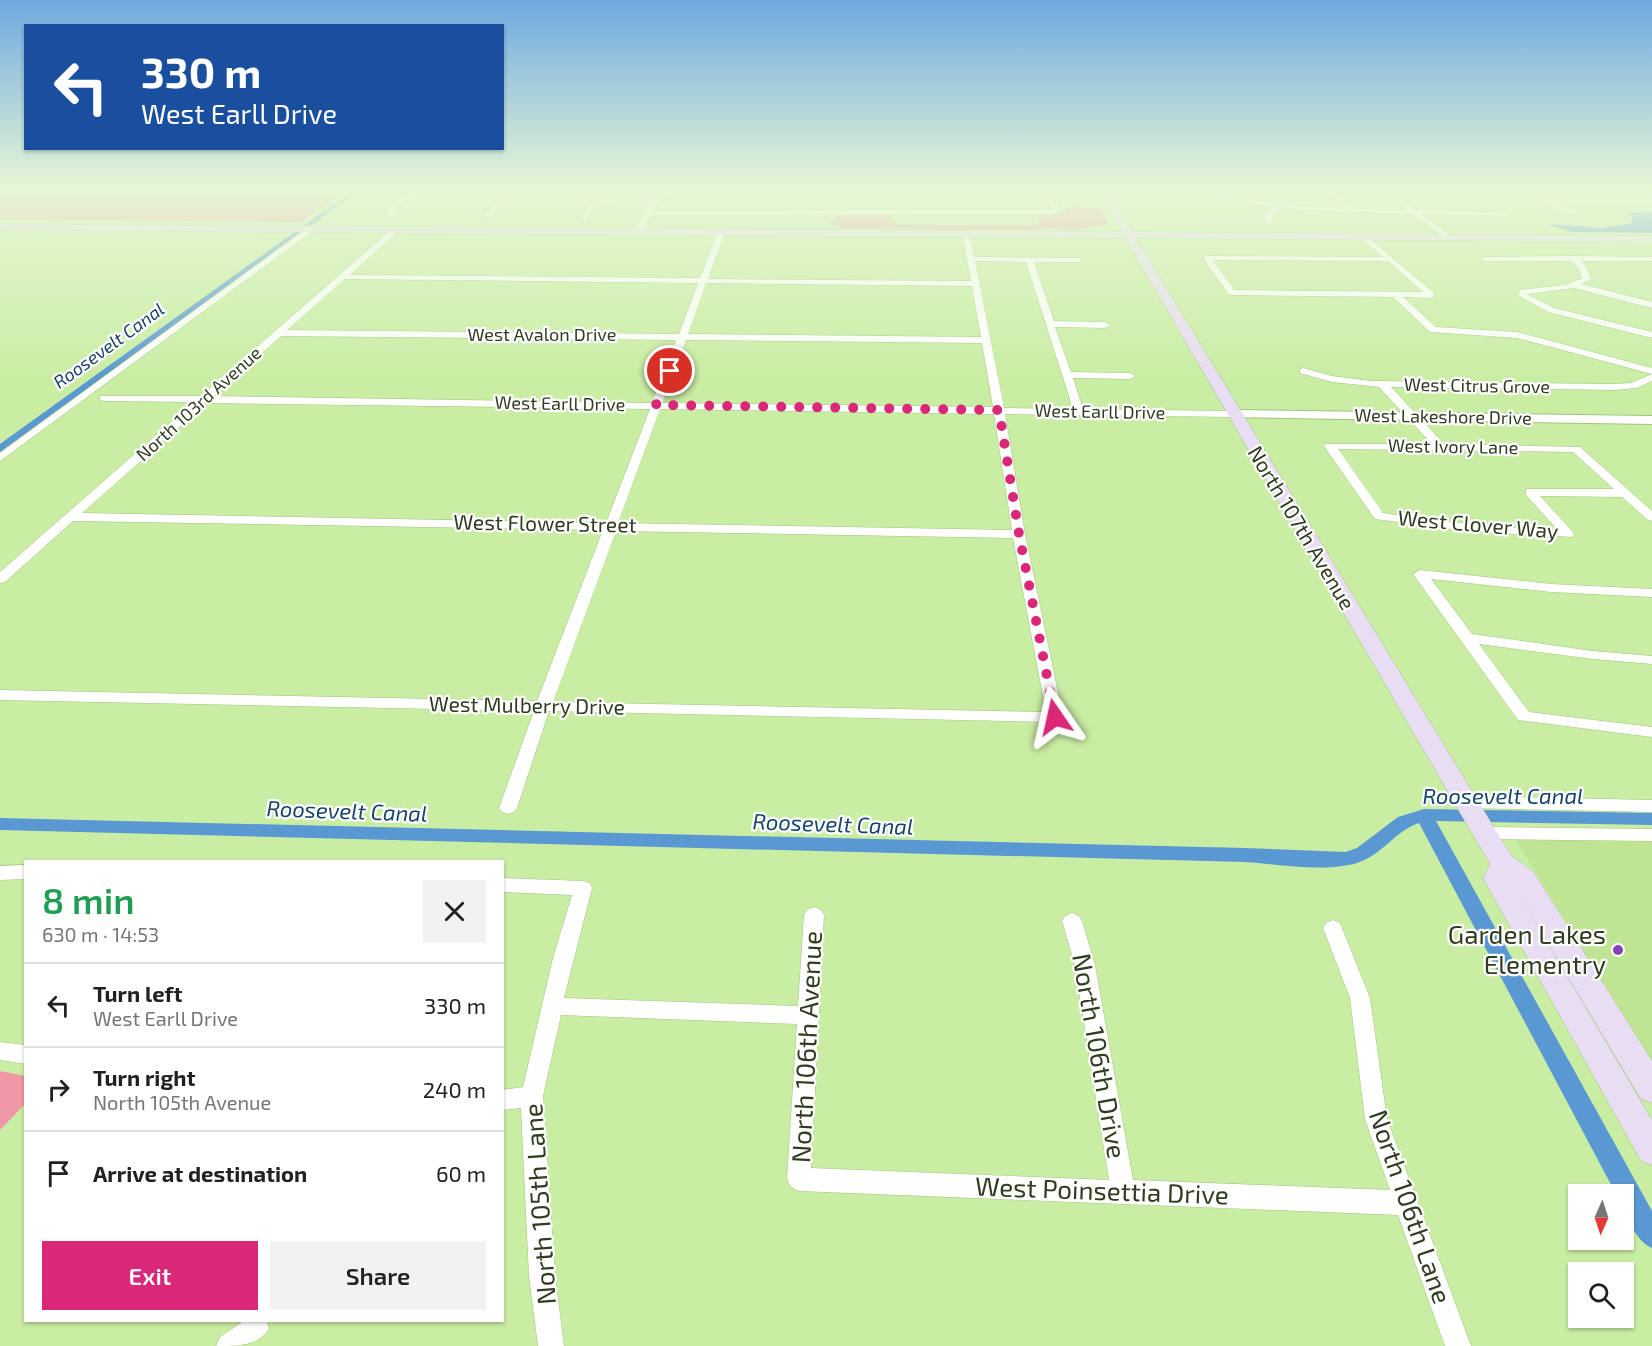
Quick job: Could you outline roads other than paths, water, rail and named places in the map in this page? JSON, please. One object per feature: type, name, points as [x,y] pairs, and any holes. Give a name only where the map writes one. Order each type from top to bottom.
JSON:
[{"type":"main road","name":"North 107th Avenue","points":[[1138,253],[1483,831],[1503,863],[1524,878],[1652,1089]]},
{"type":"main road","points":[[1503,863],[1496,878],[1652,1150]]},
{"type":"street","points":[[0,458],[279,253]]},
{"type":"street","name":"North 103rd Avenue","points":[[0,579],[370,253]]},
{"type":"street","points":[[508,808],[543,707],[714,253]]},
{"type":"street","points":[[970,253],[1019,534]]},
{"type":"street","points":[[1383,253],[1431,295],[1233,293],[1207,258],[1391,260]]},
{"type":"street","points":[[1571,258],[1582,266],[1587,279],[1559,289],[1523,292],[1522,295],[1551,310],[1652,335]]},
{"type":"street","points":[[971,259],[1078,260]]},
{"type":"street","points":[[1484,259],[1652,259]]},
{"type":"street","points":[[1029,260],[1079,412]]},
{"type":"street","points":[[342,277],[976,284]]},
{"type":"street","points":[[1574,285],[1652,305]]},
{"type":"street","points":[[1395,294],[1433,330],[1517,335],[1652,371]]},
{"type":"street","points":[[1051,324],[1106,325]]},
{"type":"street","name":"West Avalon Drive","points":[[278,333],[986,340]]},
{"type":"street","name":"West Citrus Grove","points":[[1303,371],[1324,379],[1345,383],[1382,384],[1615,387],[1633,386],[1652,377]]},
{"type":"street","points":[[1067,375],[1130,376]]},
{"type":"street","points":[[1382,384],[1441,447]]},
{"type":"street","name":"West Earll Drive","points":[[104,398],[1233,414]]},
{"type":"street","name":"West Lakeshore Drive","points":[[1233,414],[1652,420]]},
{"type":"street","name":"West Ivory Lane","points":[[1379,516],[1330,446],[1576,449],[1625,493]]},
{"type":"street","name":"West Clover Way","points":[[1379,516],[1522,533],[1568,534],[1530,492],[1625,493]]},
{"type":"street","points":[[1625,493],[1652,517]]},
{"type":"street","name":"West Flower Street","points":[[71,517],[1019,534]]},
{"type":"street","name":"West Mulberry Drive","points":[[0,695],[1055,717],[1019,534]]},
{"type":"street","points":[[1652,593],[1551,588],[1420,574],[1524,716],[1652,732]]},
{"type":"street","points":[[1467,638],[1593,655],[1652,660]]},
{"type":"street","points":[[1466,802],[1652,806]]},
{"type":"street","points":[[1483,831],[1652,835]]},
{"type":"street","points":[[2,875],[24,872]]},
{"type":"street","name":"North 105th Lane","points":[[504,885],[583,888],[532,1096],[542,1276],[551,1346]]},
{"type":"street","name":"North 106th Avenue","points":[[799,1179],[814,915]]},
{"type":"street","name":"North 106th Drive","points":[[1072,921],[1085,965],[1123,1192]]},
{"type":"street","name":"North 106th Lane","points":[[1333,928],[1360,998],[1376,1119],[1458,1346]]},
{"type":"street","points":[[553,1006],[808,1015]]},
{"type":"street","points":[[0,1051],[24,1055]]},
{"type":"street","points":[[504,1100],[532,1096]]},
{"type":"street","name":"West Poinsettia Drive","points":[[799,1179],[1406,1203]]},
{"type":"street","points":[[229,1346],[255,1324]]},
{"type":"waterway","name":"Roosevelt Canal","points":[[0,449],[270,253]]},
{"type":"waterway","name":"Roosevelt Canal","points":[[0,824],[1245,855],[1327,860],[1348,859],[1363,853],[1404,821],[1424,815]]},
{"type":"waterway","name":"Roosevelt Canal","points":[[1424,815],[1652,819]]},
{"type":"waterway","points":[[1424,815],[1652,1236]]},
{"type":"place","name":"Garden Lakes Elementry","points":[[1618,950]]}]
